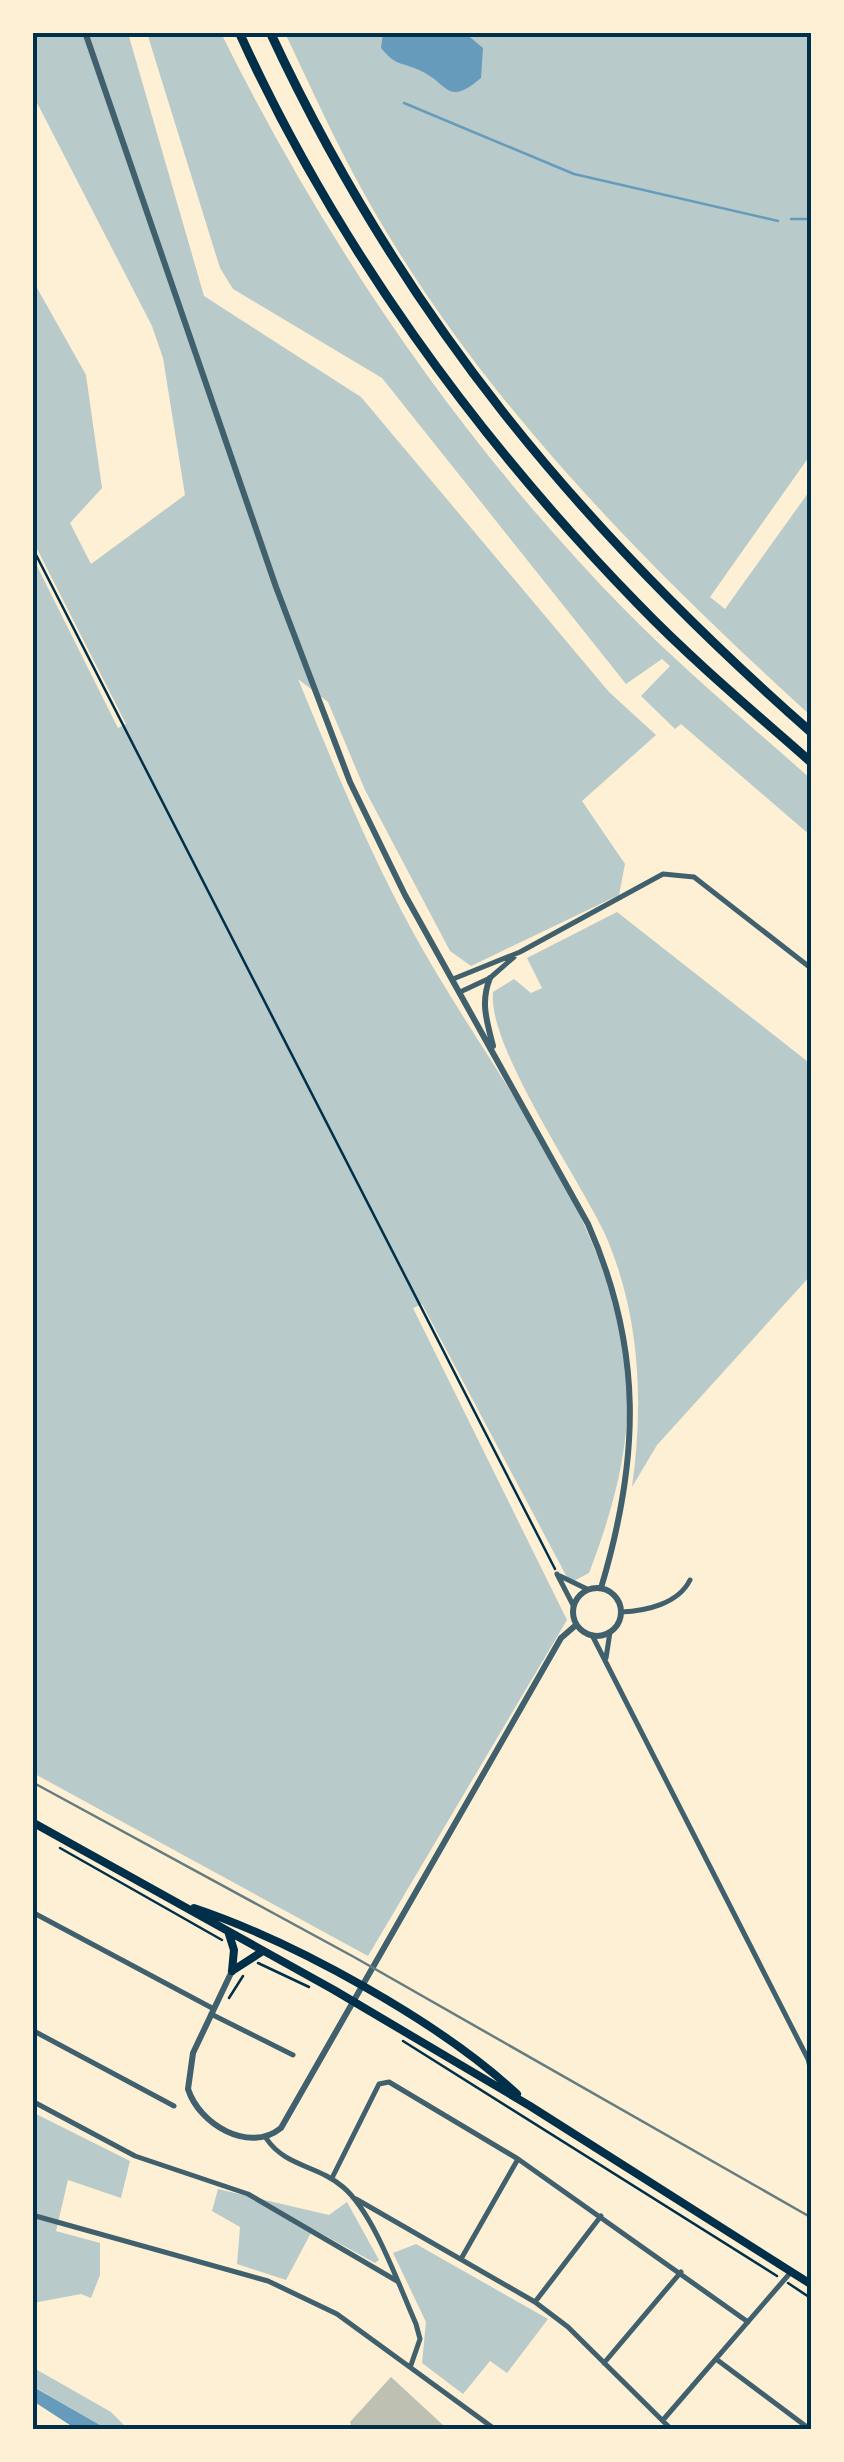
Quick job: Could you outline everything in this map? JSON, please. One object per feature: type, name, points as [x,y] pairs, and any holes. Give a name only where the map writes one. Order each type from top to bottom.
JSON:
[{"type":"highway","points":[[239,32],[324,194],[397,310],[484,429],[545,504],[637,603],[812,763]]},
{"type":"highway","points":[[270,32],[354,198],[416,296],[503,416],[610,542],[706,638],[812,733]]},
{"type":"main road","points":[[32,1822],[334,1990],[530,2106],[812,2285]]},
{"type":"main road","points":[[176,1901],[250,1926],[364,1990],[474,2054],[530,2106]]},
{"type":"main road","points":[[228,1931],[234,1950],[232,1972]]},
{"type":"main road","points":[[232,1972],[246,1958],[263,1951]]},
{"type":"street","points":[[85,32],[331,735],[371,828],[588,1224],[624,1322],[631,1428],[614,1544],[602,1588]]},
{"type":"street","points":[[453,979],[520,952],[663,874],[678,872],[694,877],[812,969]]},
{"type":"street","points":[[460,992],[490,978],[520,952]]},
{"type":"street","points":[[490,978],[483,995],[484,1010],[496,1057]]},
{"type":"street","points":[[557,1574],[587,1589],[602,1588],[616,1596],[621,1612],[610,1632],[606,1661]]},
{"type":"street","points":[[557,1574],[573,1605],[576,1625],[592,1636],[606,1661],[810,2058],[812,2074]]},
{"type":"street","points":[[621,1612],[653,1608],[676,1596],[690,1580]]},
{"type":"street","points":[[573,1605],[587,1589]]},
{"type":"street","points":[[232,1972],[188,2070],[193,2104],[207,2120],[239,2137],[266,2138],[281,2128],[364,1990],[561,1638],[576,1625]]},
{"type":"street","points":[[592,1636],[610,1632]]},
{"type":"street","points":[[32,1912],[293,2054]]},
{"type":"street","points":[[32,2030],[174,2106]]},
{"type":"street","points":[[332,2178],[383,2080],[518,2160],[748,2322]]},
{"type":"street","points":[[32,2101],[135,2156],[248,2194],[398,2281]]},
{"type":"street","points":[[266,2138],[280,2156],[332,2178],[356,2199],[535,2302],[672,2430]]},
{"type":"street","points":[[461,2259],[518,2160]]},
{"type":"street","points":[[356,2199],[398,2281],[420,2340],[411,2366]]},
{"type":"street","points":[[32,2216],[268,2281],[337,2314],[496,2430]]},
{"type":"street","points":[[535,2302],[601,2216]]},
{"type":"street","points":[[604,2363],[681,2272]]},
{"type":"street","points":[[663,2420],[791,2272]]},
{"type":"street","points":[[716,2360],[811,2430]]},
{"type":"path","points":[[32,546],[557,1574]]},
{"type":"path","points":[[49,1842],[220,1938],[234,1950]]},
{"type":"path","points":[[246,1958],[314,1989]]},
{"type":"path","points":[[213,2013],[243,1976]]},
{"type":"path","points":[[403,2042],[812,2299]]},
{"type":"shaded area","points":[[33,33],[128,33],[204,296],[361,397],[609,692],[656,735],[582,801],[625,864],[619,895],[471,966],[450,951],[365,790],[328,702],[298,679],[353,808],[414,934],[575,1205],[600,1262],[618,1321],[627,1382],[623,1456],[612,1504],[589,1573],[570,1583],[422,1304],[413,1308],[567,1620],[368,1956],[33,1773],[33,558],[118,728],[126,724],[33,541],[32,279],[86,375],[102,488],[70,523],[91,564],[185,495],[163,358],[152,326],[33,95]]},
{"type":"shaded area","points":[[147,33],[221,33],[261,111],[351,264],[452,409],[565,546],[625,610],[811,779],[811,836],[681,724],[675,729],[641,696],[670,666],[662,659],[626,684],[382,378],[233,289],[220,268]]},
{"type":"shaded area","points":[[285,33],[811,33],[811,454],[710,597],[725,609],[811,489],[811,716],[620,531],[503,398],[400,254],[355,177]]},
{"type":"shaded area","points":[[617,912],[812,1065],[811,1275],[657,1445],[632,1487],[638,1390],[625,1294],[604,1232],[536,1111],[504,1044],[493,992],[514,979],[531,993],[542,988],[527,958]]},
{"type":"shaded area","points":[[32,2112],[130,2161],[121,2198],[68,2180],[56,2231],[100,2243],[100,2275],[91,2298],[81,2294],[33,2303]]},
{"type":"shaded area","points":[[218,2189],[329,2215],[347,2202],[379,2260],[375,2263],[313,2229],[286,2280],[237,2264],[240,2227],[212,2211]]},
{"type":"shaded area","points":[[416,2244],[548,2319],[507,2373],[490,2361],[463,2394],[422,2363],[426,2322],[393,2253]]},
{"type":"shaded area","points":[[32,2367],[111,2412],[128,2429],[107,2429],[33,2386]]},
{"type":"water","points":[[383,33],[465,33],[483,48],[481,78],[461,91],[449,90],[421,71],[392,59],[381,48]]},
{"type":"water","points":[[32,2386],[107,2429],[76,2429],[33,2401]]},
{"type":"building","points":[[391,2377],[443,2425],[438,2430],[353,2430],[350,2422]]},
{"type":"waterway","points":[[404,103],[574,174],[778,221]]},
{"type":"waterway","points":[[791,219],[812,219]]},
{"type":"railway","points":[[32,1782],[354,1957],[812,2218]]}]
